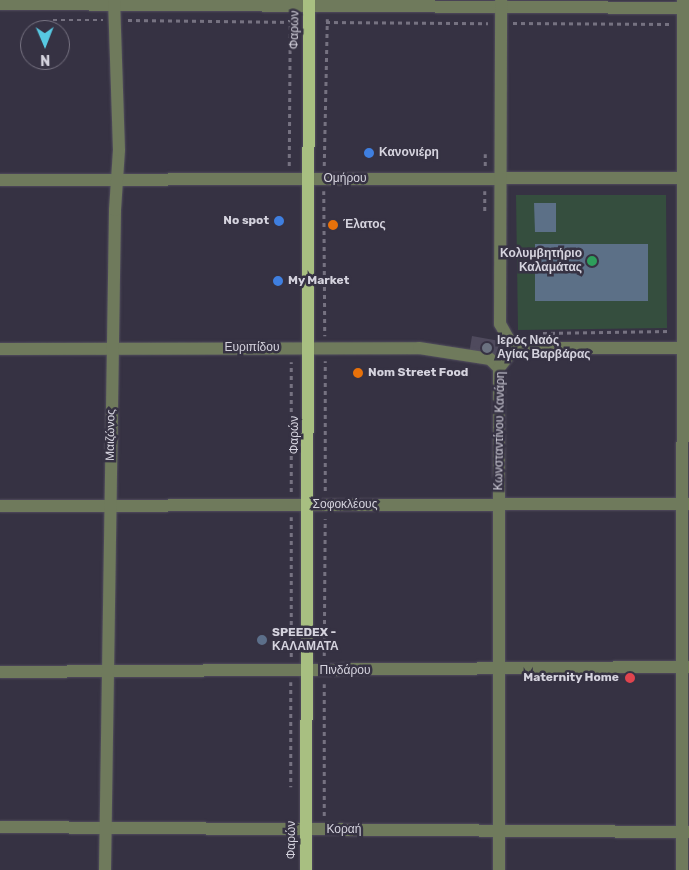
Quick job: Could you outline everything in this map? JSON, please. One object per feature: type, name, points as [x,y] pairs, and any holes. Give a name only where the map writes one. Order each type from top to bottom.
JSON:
[{"type":"main road","name":"Φαρών","points":[[306,870],[309,3]]},
{"type":"street","points":[[0,4],[114,2],[290,6],[309,3],[327,6],[501,3],[685,5],[683,24],[686,178],[683,330],[686,348],[686,832],[682,870]]},
{"type":"street","name":"Μαιζώνος","points":[[105,870],[112,348],[118,179],[114,2]]},
{"type":"street","points":[[501,3],[500,324],[513,348],[686,348]]},
{"type":"street","name":"Ομήρου","points":[[0,180],[686,178]]},
{"type":"street","name":"Ευριπίδου","points":[[0,349],[325,348],[436,350],[490,360],[499,368]]},
{"type":"street","name":"Κωνσταντίνου Κανάρη","points":[[499,870],[499,368],[513,348]]},
{"type":"street","name":"Σοφοκλέους","points":[[0,506],[686,504]]},
{"type":"street","name":"Πινδάρου","points":[[0,672],[686,668]]},
{"type":"street","name":"Κοραή","points":[[0,827],[686,832]]},
{"type":"path","points":[[288,179],[290,6]]},
{"type":"path","points":[[324,820],[324,179],[327,6]]},
{"type":"path","points":[[70,20],[683,24]]},
{"type":"path","points":[[534,333],[683,330]]},
{"type":"path","points":[[291,361],[291,791]]},
{"type":"green space","name":"Κολυμβητήριο Καλαμάτας","points":[[516,195],[666,195],[667,328],[518,330]]},
{"type":"water","points":[[534,203],[556,203],[556,232],[535,232]]},
{"type":"water","name":"Κολυμβητήριο Καλαμάτας","points":[[535,244],[648,244],[648,301],[535,301]]},
{"type":"building","name":"Ιερός Ναός Αγίας Βαρβάρας","points":[[472,336],[505,342],[502,359],[469,354]]},
{"type":"place","name":"Κανονιέρη","points":[[369,153]]},
{"type":"place","name":"No spot","points":[[279,221]]},
{"type":"place","name":"Έλατος","points":[[333,225]]},
{"type":"place","name":"Κολυμβητήριο Καλαμάτας","points":[[592,261]]},
{"type":"place","name":"My Market","points":[[278,281]]},
{"type":"place","name":"Ιερός Ναός Αγίας Βαρβάρας","points":[[487,348]]},
{"type":"place","name":"Nom Street Food","points":[[358,373]]},
{"type":"place","name":"SPEEDEX - ΚΑΛΑΜΑΤΑ","points":[[262,640]]},
{"type":"place","name":"Maternity Home","points":[[630,678]]}]
